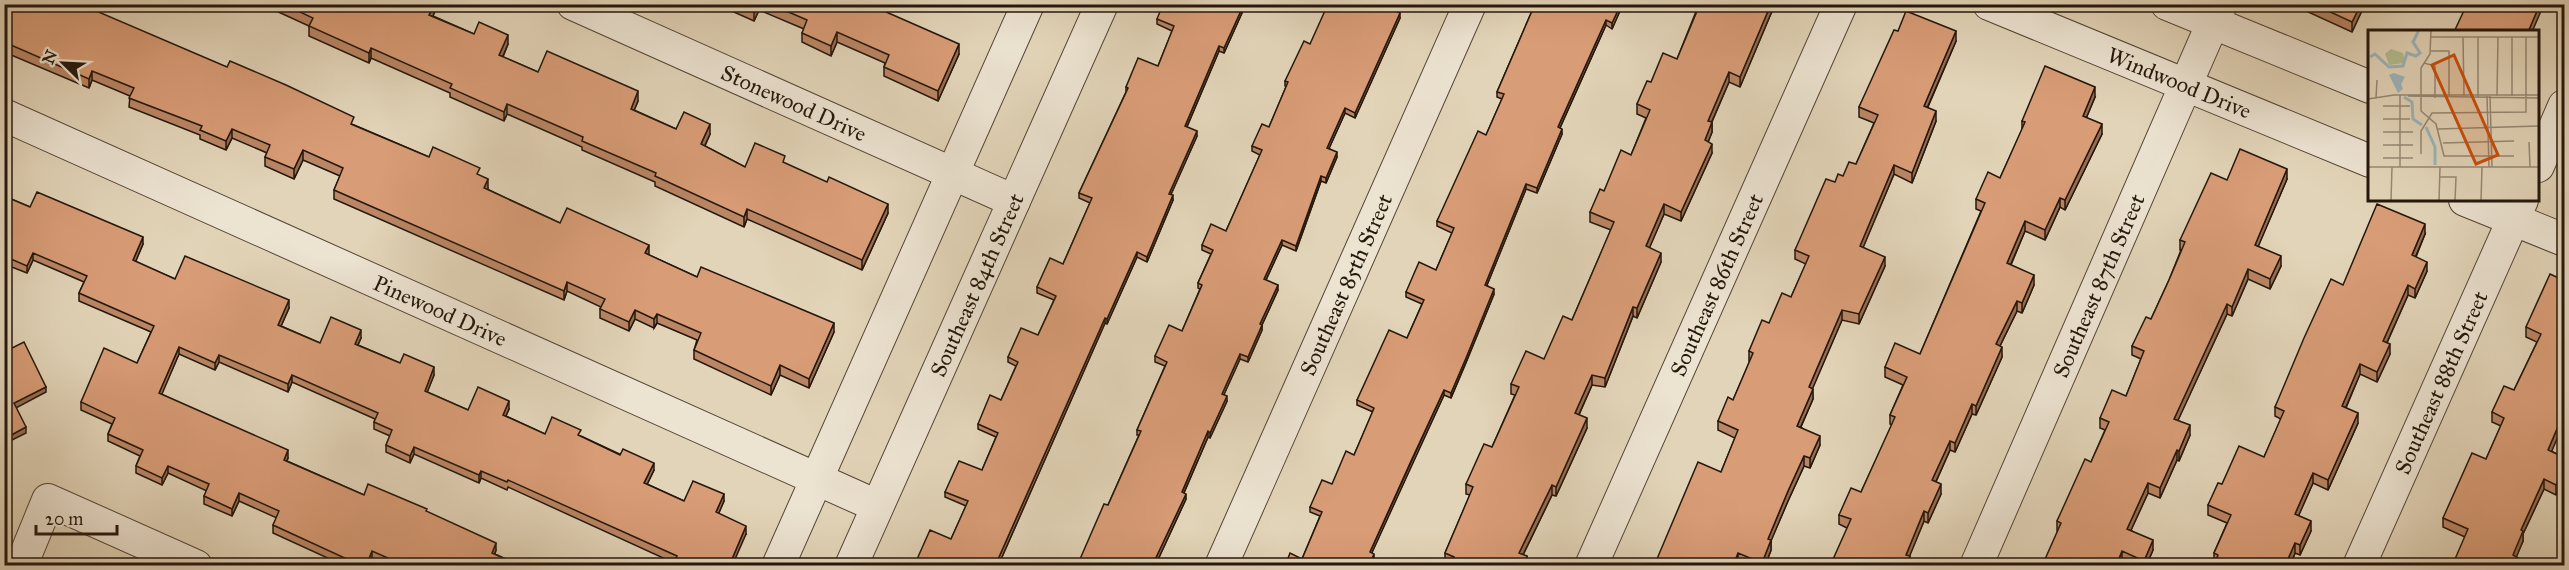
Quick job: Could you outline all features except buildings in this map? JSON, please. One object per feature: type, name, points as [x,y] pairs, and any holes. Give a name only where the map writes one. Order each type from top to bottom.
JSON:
[{"type":"street","name":"Stonewood Drive","points":[[573,4],[1014,201]]},
{"type":"street","points":[[778,566],[1028,4]]},
{"type":"street","name":"Southeast 84th Street","points":[[851,566],[1102,4]]},
{"type":"street","name":"Southeast 85th Street","points":[[1221,566],[1470,4]]},
{"type":"street","name":"Southeast 86th Street","points":[[1591,566],[1841,4]]},
{"type":"street","name":"Windwood Drive","points":[[1989,4],[2368,160]]},
{"type":"street","points":[[2167,4],[2217,14],[2368,86]]},
{"type":"street","name":"Southeast 87th Street","points":[[1976,566],[2217,14]]},
{"type":"street","points":[[2545,162],[2565,106]]},
{"type":"street","name":"Pinewood Drive","points":[[4,115],[877,506]]},
{"type":"street","points":[[2471,201],[2518,209],[2565,240]]},
{"type":"street","name":"Southeast 88th Street","points":[[2359,566],[2518,209]]},
{"type":"street","points":[[21,566],[48,500],[196,566]]}]
